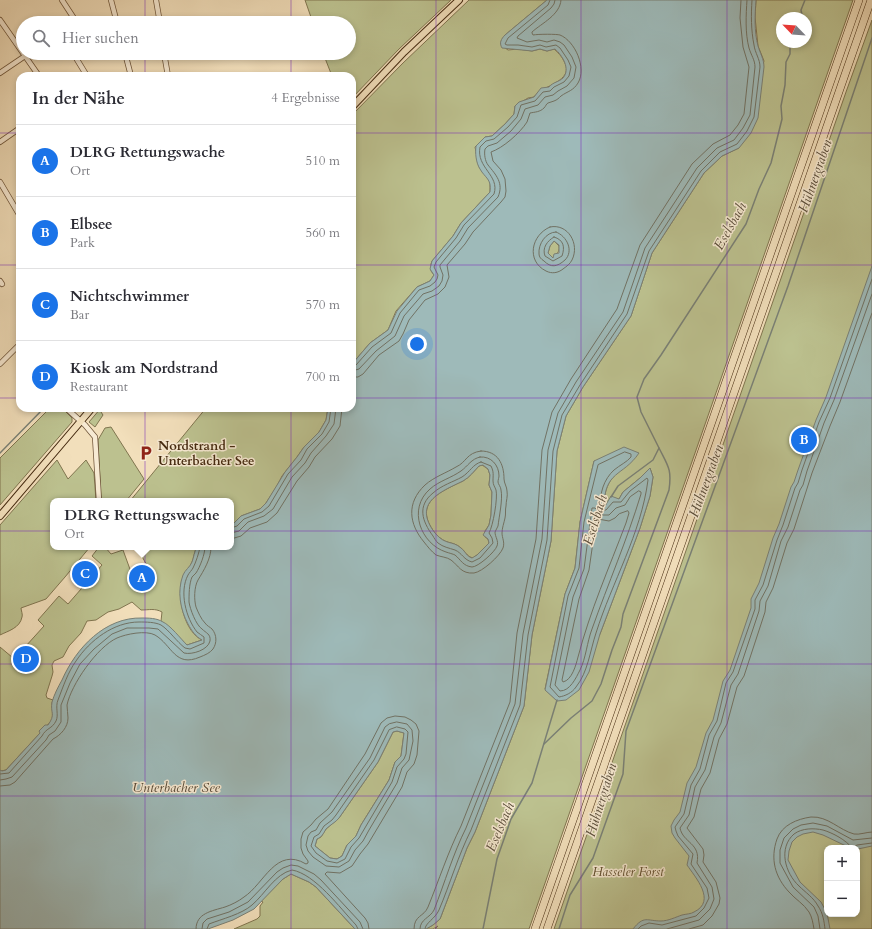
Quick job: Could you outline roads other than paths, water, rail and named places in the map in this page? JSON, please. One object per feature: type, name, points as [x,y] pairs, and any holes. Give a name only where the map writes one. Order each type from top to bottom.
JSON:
[{"type":"highway","points":[[535,929],[859,0]]},
{"type":"highway","points":[[547,929],[872,0]]},
{"type":"main road","points":[[356,103],[404,52],[459,0]]},
{"type":"main road","points":[[0,516],[88,412]]},
{"type":"street","points":[[62,0],[72,16]]},
{"type":"street","points":[[111,0],[115,16]]},
{"type":"street","points":[[156,0],[159,16]]},
{"type":"street","points":[[0,20],[16,43]]},
{"type":"street","points":[[0,73],[19,60]]},
{"type":"street","points":[[28,60],[36,72]]},
{"type":"street","points":[[77,60],[84,72]]},
{"type":"street","points":[[127,60],[130,72]]},
{"type":"street","points":[[165,60],[167,72]]},
{"type":"street","points":[[0,142],[16,131]]},
{"type":"street","points":[[0,182],[16,209]]},
{"type":"street","points":[[1,360],[16,347]]},
{"type":"street","points":[[70,412],[95,437],[100,498]]},
{"type":"water","name":"Unterbacher See","points":[[547,0],[756,0],[756,35],[764,67],[758,118],[751,133],[739,148],[722,156],[704,173],[652,253],[631,316],[583,387],[566,416],[557,451],[551,541],[532,635],[524,706],[440,919],[426,929],[355,929],[316,887],[309,882],[291,874],[283,879],[254,909],[233,920],[208,929],[0,929],[0,770],[6,770],[40,733],[39,731],[45,725],[48,725],[52,718],[53,699],[68,668],[84,646],[104,629],[129,619],[152,618],[166,624],[187,645],[202,640],[197,637],[189,627],[180,600],[181,581],[183,575],[193,560],[196,550],[234,550],[234,523],[241,516],[260,509],[266,503],[285,472],[304,447],[319,432],[326,420],[327,412],[356,412],[356,359],[370,343],[388,330],[397,311],[417,287],[430,281],[434,275],[430,269],[432,261],[453,236],[461,223],[490,192],[489,181],[478,164],[476,146],[485,137],[492,136],[505,124],[514,114],[515,106],[519,102],[534,97],[541,88],[549,87],[563,78],[565,74],[565,62],[555,49],[547,51],[540,49],[532,51],[502,48],[502,38]],"holes":[[[554,241],[559,245],[559,253],[554,254],[553,258],[548,253],[550,246]],[[483,465],[488,469],[490,475],[489,485],[492,492],[489,525],[483,535],[488,539],[489,543],[472,558],[468,556],[463,549],[455,544],[442,540],[435,533],[426,514],[428,506],[438,494],[470,476],[479,466]],[[397,731],[404,733],[401,756],[395,762],[389,780],[361,825],[356,836],[347,845],[342,856],[337,859],[330,858],[315,846],[317,839],[339,818],[378,762],[393,732]]]},
{"type":"water","points":[[872,266],[872,846],[860,849],[860,845],[844,845],[813,832],[803,834],[792,842],[788,860],[800,882],[821,902],[824,908],[824,917],[828,917],[830,929],[633,929],[643,920],[664,921],[693,913],[701,907],[704,902],[704,895],[699,882],[687,865],[689,856],[672,833],[671,826],[680,812],[687,783],[696,767],[706,733],[713,720],[723,681],[730,670],[751,608],[751,599],[759,583],[791,487],[826,397]]},
{"type":"water","points":[[624,447],[639,453],[633,461],[611,480],[607,487],[604,508],[611,496],[619,499],[623,492],[650,468],[653,477],[650,496],[640,528],[600,634],[589,672],[579,690],[566,700],[557,701],[545,690],[565,594],[575,568],[580,522],[594,461]]},
{"type":"waterway","name":"Eselsbach","points":[[801,12],[805,0]]},
{"type":"waterway","name":"Hühnergraben","points":[[559,929],[570,895],[593,858],[623,774],[626,731],[788,286],[872,38]]},
{"type":"waterway","name":"Eselsbach","points":[[611,497],[618,486],[653,460],[659,448],[641,412],[637,397],[644,379],[746,224],[759,189],[771,163],[782,119],[781,106],[785,85],[786,62],[790,54],[790,48]]},
{"type":"waterway","points":[[0,453],[40,412]]},
{"type":"waterway","points":[[544,744],[571,718],[592,701],[601,684],[621,627],[623,614],[669,490],[670,472],[659,448]]},
{"type":"waterway","name":"Eselsbach","points":[[483,929],[497,859],[511,819],[532,783],[557,700]]},
{"type":"place","name":"Elbsee","points":[[804,440]]},
{"type":"place","name":"Nordstrand - Unterbacher See","points":[[146,453]]},
{"type":"place","name":"Nichtschwimmer","points":[[85,574]]},
{"type":"place","name":"DLRG Rettungswache","points":[[142,578]]},
{"type":"place","name":"Kiosk am Nordstrand","points":[[26,659]]},
{"type":"park label","name":"Hasseler Forst","points":[[628,872]]}]
